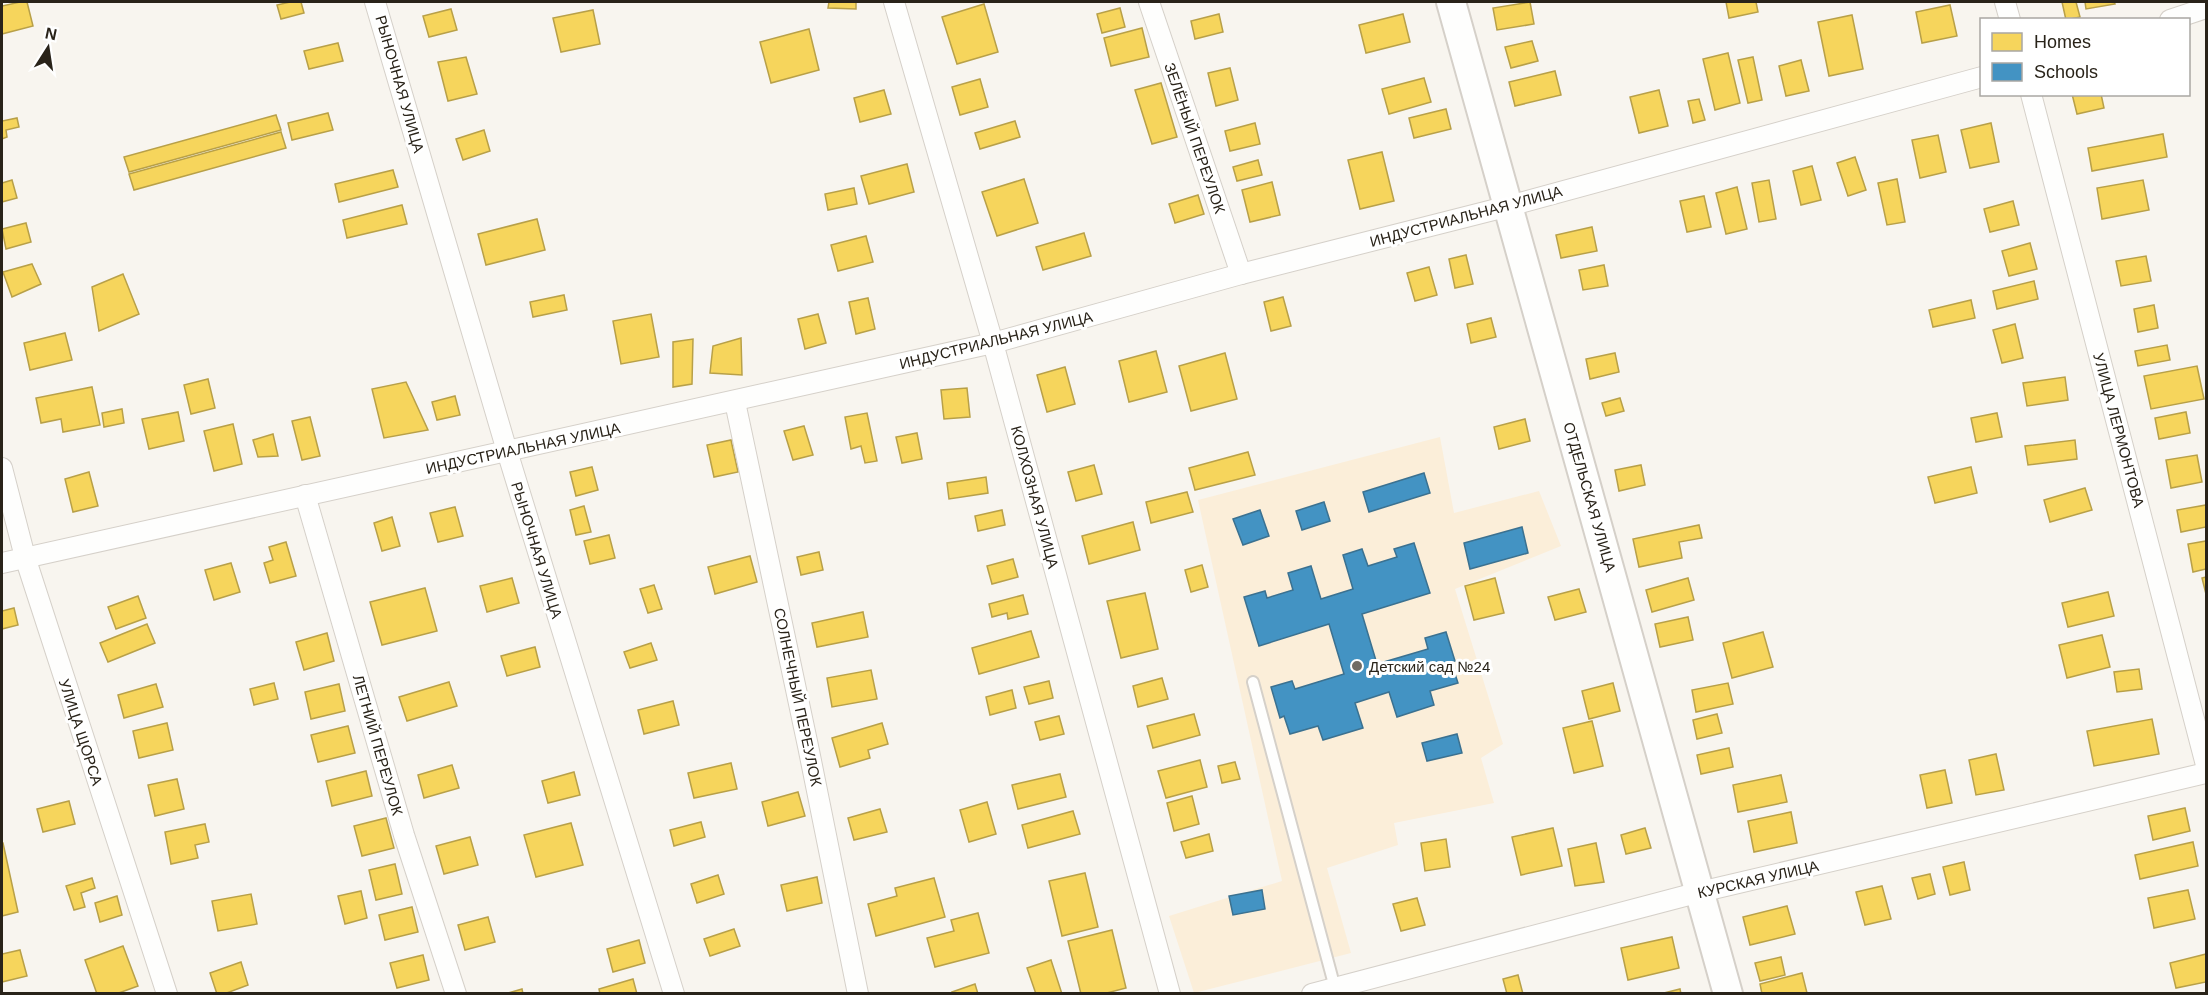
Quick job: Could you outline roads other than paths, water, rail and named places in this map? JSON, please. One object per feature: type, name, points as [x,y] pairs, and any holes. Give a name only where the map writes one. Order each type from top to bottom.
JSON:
[{"type":"street","name":"РЫНОЧНАЯ УЛИЦА","points":[[375,2],[507,451],[674,993]]},
{"type":"street","name":"КОЛХОЗНАЯ УЛИЦА","points":[[894,2],[993,343],[1170,993]]},
{"type":"street","name":"ЗЕЛЁНЫЙ ПЕРЕУЛОК","points":[[1149,2],[1240,274]]},
{"type":"street","name":"ОТДЕЛЬСКАЯ УЛИЦА","points":[[1451,2],[1728,993]]},
{"type":"street","points":[[2005,2],[2009,18]]},
{"type":"street","points":[[2176,18],[2206,8]]},
{"type":"street","name":"ИНДУСТРИАЛЬНАЯ УЛИЦА","points":[[2,563],[993,343],[1240,274],[1509,206],[1980,78]]},
{"type":"street","name":"УЛИЦА ЛЕРМОНТОВА","points":[[2032,96],[2206,765]]},
{"type":"street","name":"СОЛНЕЧНЫЙ ПЕРЕУЛОК","points":[[735,402],[858,993]]},
{"type":"street","name":"УЛИЦА ЩОРСА","points":[[2,468],[25,557],[167,993]]},
{"type":"street","name":"ЛЕТНИЙ ПЕРЕУЛОК","points":[[305,495],[404,834],[456,993]]},
{"type":"street","name":"КУРСКАЯ УЛИЦА","points":[[1312,993],[1700,892],[2206,773]]},
{"type":"lane","points":[[1253,682],[1335,988]]},
{"type":"place","name":"Детский сад №24","points":[[1357,666]]}]
